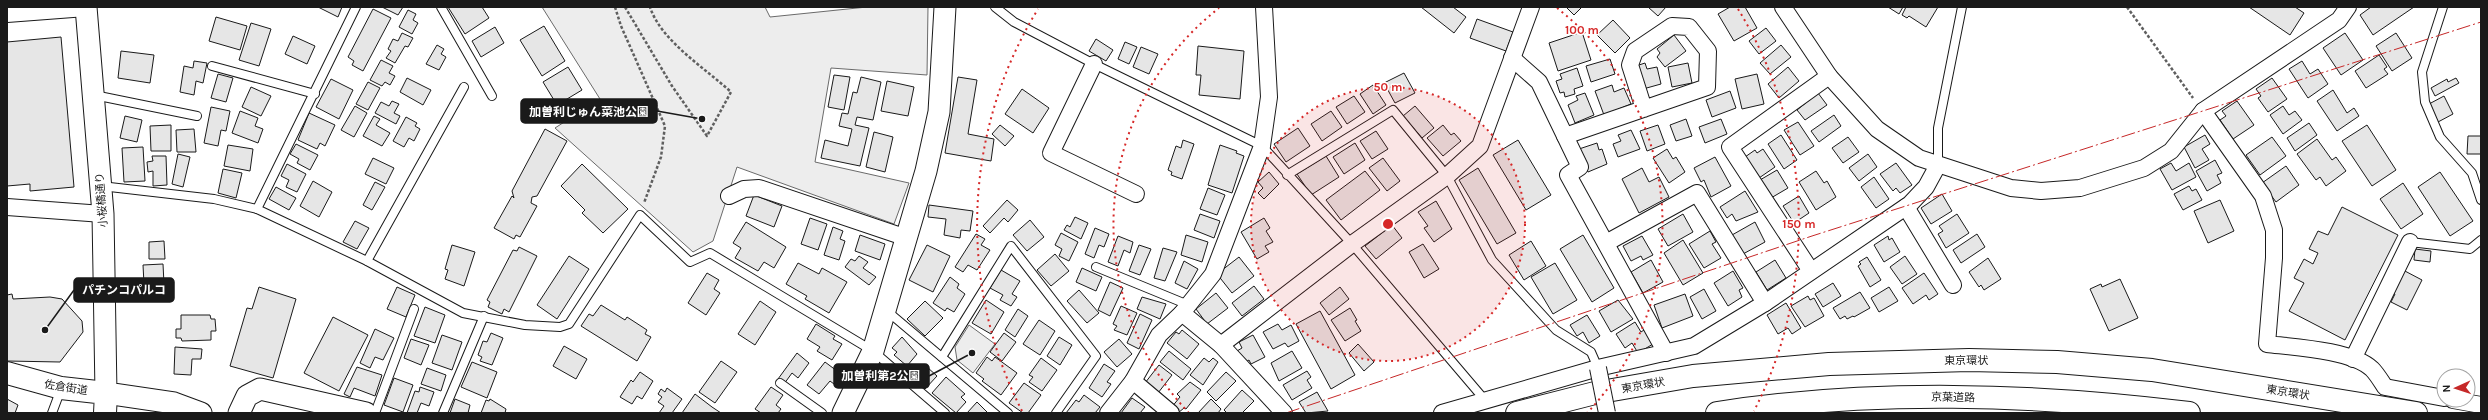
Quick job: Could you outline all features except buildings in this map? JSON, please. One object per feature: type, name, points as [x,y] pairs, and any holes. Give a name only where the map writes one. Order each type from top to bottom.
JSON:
[{"type":"highway","name":"東京環状","points":[[1517,413],[1595,393],[1694,376],[1829,364],[1969,360],[2057,362],[2152,370],[2416,413]]},
{"type":"highway","name":"佐倉街道","points":[[7,373],[61,388],[105,403]]},
{"type":"highway","name":"京葉道路","points":[[1717,413],[1791,404],[1897,396],[2057,400],[2190,413]]},
{"type":"street","points":[[843,413],[874,351],[887,311],[939,112],[945,7]]},
{"type":"street","points":[[1108,413],[1133,381],[1158,335],[1184,308],[1212,274],[1262,146],[1269,97],[1264,7]]},
{"type":"street","points":[[1221,345],[1352,244],[1447,176],[1480,146],[1532,7]]},
{"type":"street","points":[[1783,7],[1829,76],[1877,128],[1919,158],[2011,188],[2041,191],[2080,188],[2144,168],[2171,151],[2203,111],[2338,20],[2348,7]]},
{"type":"street","points":[[7,14],[86,8]]},
{"type":"street","name":"小桜橋通り","points":[[86,8],[103,214],[105,403]]},
{"type":"street","points":[[1565,136],[1644,109],[1707,87],[1708,51],[1690,26],[1672,26],[1635,51],[1630,65],[1644,109]]},
{"type":"street","points":[[1512,58],[1539,82],[1580,167],[1568,175],[1666,353]]},
{"type":"street","points":[[1094,64],[1051,153],[1136,194]]},
{"type":"street","points":[[1811,272],[1730,148],[1829,76]]},
{"type":"street","points":[[2203,111],[2263,196],[2274,230],[2274,258],[2267,344],[2322,350],[2353,359],[2371,368],[2385,387],[2436,397]]},
{"type":"street","points":[[1442,413],[1598,368],[1694,346],[1765,303],[1906,207],[1926,187],[1938,165]]},
{"type":"street","points":[[729,196],[744,189],[759,188],[907,238]]},
{"type":"street","points":[[1606,244],[1697,193],[1765,303]]},
{"type":"street","points":[[7,207],[103,214]]},
{"type":"street","points":[[1906,207],[1953,285]]},
{"type":"street","points":[[2353,359],[2410,242]]},
{"type":"street","points":[[1184,308],[1221,345],[1284,413]]},
{"type":"street","points":[[1598,368],[1607,413]]},
{"type":"street","points":[[1133,381],[1171,413]]},
{"type":"street","points":[[239,413],[247,396],[260,389],[366,413]]},
{"type":"street","points":[[105,403],[174,403],[201,413]]},
{"type":"lane","points":[[257,209],[315,94],[356,7]]},
{"type":"lane","points":[[441,7],[492,96]]},
{"type":"lane","points":[[996,7],[1014,22],[1094,64],[1262,146],[1352,244],[1484,400]]},
{"type":"lane","points":[[1938,165],[1938,128],[1962,7]]},
{"type":"lane","points":[[2443,7],[2422,72],[2425,102],[2440,137],[2472,173],[2481,200]]},
{"type":"lane","points":[[212,66],[315,94]]},
{"type":"lane","points":[[367,261],[464,86]]},
{"type":"lane","points":[[93,95],[197,116]]},
{"type":"lane","points":[[1288,175],[1393,110],[1447,176],[1492,260],[1556,330],[1591,352],[1598,368]]},
{"type":"lane","points":[[100,186],[214,199],[257,209],[367,261],[463,312],[525,325],[560,327],[569,324],[640,215],[690,262],[710,253],[874,351],[946,413]]},
{"type":"lane","points":[[2410,242],[2470,249],[2481,240]]},
{"type":"lane","points":[[942,357],[1011,246],[1096,356],[1056,413]]},
{"type":"lane","points":[[1096,267],[1184,308]]},
{"type":"lane","points":[[375,413],[414,309]]},
{"type":"lane","points":[[887,311],[1008,413]]},
{"type":"lane","points":[[443,413],[484,316]]},
{"type":"lane","points":[[780,383],[822,413]]},
{"type":"lane","points":[[52,413],[61,388]]},
{"type":"path","points":[[615,7],[621,26],[665,126],[661,158],[640,215]]},
{"type":"path","points":[[625,7],[672,86],[707,136],[731,92],[708,70],[680,50],[654,18],[650,7]]},
{"type":"path","points":[[2127,7],[2203,111]]},
{"type":"shaded area","points":[[542,7],[765,7],[770,17],[867,7],[928,7],[927,75],[831,68],[815,162],[909,183],[894,224],[737,167],[713,241],[693,252],[555,128],[600,99]]},
{"type":"shaded area","points":[[969,325],[995,344],[973,373],[957,360],[955,347]]},
{"type":"power","points":[[1286,413],[1812,236],[2481,22]]},
{"type":"place","name":"加曽利じゅん菜池公園","points":[[702,119]]},
{"type":"place","name":"パチンコパルコ","points":[[45,330]]},
{"type":"place","name":"加曽利第2公園","points":[[972,353]]}]
